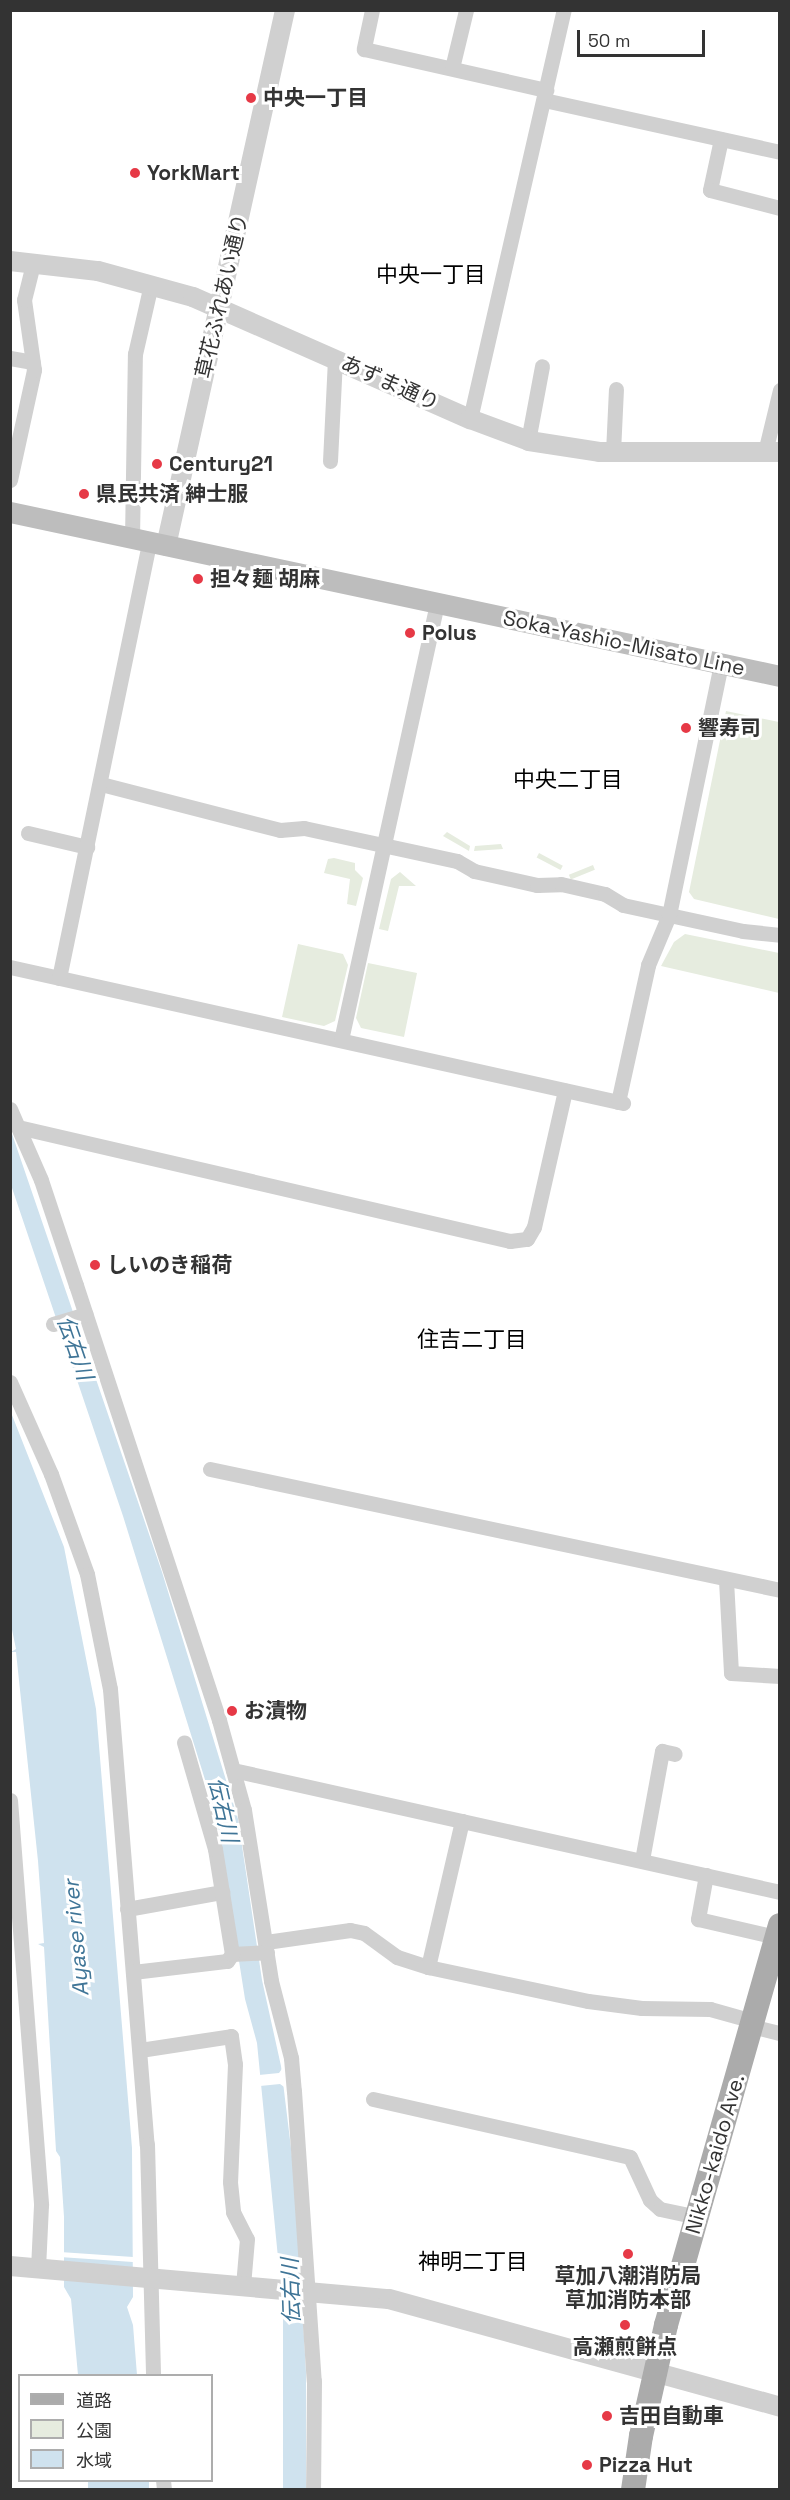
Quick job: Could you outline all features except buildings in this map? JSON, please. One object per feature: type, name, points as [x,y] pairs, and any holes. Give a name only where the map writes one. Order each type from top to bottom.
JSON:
[{"type":"main road","name":"Soka-Yashio-Misato Line","points":[[10,512],[780,676]]},
{"type":"main road","name":"Nikko-kaido Ave.","points":[[633,2490],[654,2371],[778,1931]]},
{"type":"street","name":"草花ふれあい通り","points":[[149,543],[220,308],[285,10]]},
{"type":"street","points":[[372,10],[364,49],[452,68],[545,95],[780,152]]},
{"type":"street","points":[[452,68],[466,10]]},
{"type":"street","points":[[470,419],[564,10]]},
{"type":"street","points":[[722,139],[710,190],[780,208]]},
{"type":"street","name":"あずま通り","points":[[10,261],[98,271],[151,284],[220,308],[470,419],[528,441],[567,449],[613,452],[772,452]]},
{"type":"street","points":[[10,480],[33,362],[24,300],[33,263]]},
{"type":"street","points":[[59,978],[101,784],[149,543],[135,354],[151,284]]},
{"type":"street","points":[[10,358],[33,362]]},
{"type":"street","points":[[330,461],[335,358]]},
{"type":"street","points":[[528,441],[542,366]]},
{"type":"street","points":[[613,452],[616,389]]},
{"type":"street","points":[[772,452],[780,390]]},
{"type":"street","points":[[340,1040],[437,602]]},
{"type":"street","points":[[10,968],[620,1102],[648,965],[669,915],[722,664]]},
{"type":"street","points":[[101,784],[280,830],[304,828],[457,861],[474,872],[526,883],[561,884],[605,894],[623,904],[669,915],[780,935]]},
{"type":"street","points":[[28,833],[87,847]]},
{"type":"street","points":[[18,1127],[510,1241],[527,1239],[534,1227],[565,1090]]},
{"type":"street","points":[[10,1109],[41,1180],[86,1314],[233,1770],[254,1861],[265,1949],[292,2069],[315,2400],[313,2490]]},
{"type":"street","points":[[53,1324],[86,1314]]},
{"type":"street","points":[[10,1383],[51,1474],[87,1574],[110,1689],[140,2050],[152,2256],[146,2276],[153,2374]]},
{"type":"street","points":[[210,1469],[780,1590]]},
{"type":"street","points":[[726,1580],[731,1673],[780,1676]]},
{"type":"street","points":[[184,1743],[214,1849],[234,1954]]},
{"type":"street","points":[[642,1860],[662,1751],[675,1754]]},
{"type":"street","points":[[233,1770],[780,1892]]},
{"type":"street","points":[[10,1800],[45,2268]]},
{"type":"street","points":[[428,1967],[462,1821]]},
{"type":"street","points":[[706,1875],[698,1919],[778,1931]]},
{"type":"street","points":[[127,1909],[222,1892]]},
{"type":"street","points":[[133,1972],[227,1961],[234,1954],[350,1930],[364,1933],[397,1957],[428,1967],[588,2001],[710,2010],[780,2033]]},
{"type":"street","points":[[140,2050],[231,2036],[235,2064],[230,2182],[233,2211],[247,2239],[243,2286]]},
{"type":"street","points":[[373,2099],[630,2157],[650,2200],[660,2209],[697,2217]]},
{"type":"street","points":[[10,2266],[146,2276],[388,2299],[780,2407]]},
{"type":"green space","points":[[726,711],[779,722],[779,919],[694,899],[689,892]]},
{"type":"green space","points":[[447,832],[470,846],[469,851],[443,836]]},
{"type":"green space","points":[[501,844],[503,849],[474,851],[475,846]]},
{"type":"green space","points":[[539,853],[563,866],[560,870],[537,857]]},
{"type":"green space","points":[[334,858],[355,863],[355,870],[363,878],[356,906],[347,904],[350,879],[324,873],[328,859]]},
{"type":"green space","points":[[593,865],[595,870],[571,879],[569,875]]},
{"type":"green space","points":[[400,872],[416,886],[399,886],[388,931],[379,929],[391,879]]},
{"type":"green space","points":[[685,934],[779,953],[779,993],[661,966],[674,942]]},
{"type":"green space","points":[[298,944],[343,954],[348,965],[335,1021],[324,1026],[282,1017]]},
{"type":"green space","points":[[368,963],[417,973],[404,1037],[361,1028],[356,1018]]},
{"type":"water","name":"伝右川","points":[[10,1128],[162,1572],[238,1819],[262,1980],[281,2066],[295,2181],[306,2372],[306,2489],[283,2489],[283,2279],[279,2268],[257,2043],[245,1999],[216,1815],[123,1516],[11,1185]]},
{"type":"water","name":"Ayase river","points":[[10,1410],[64,1547],[96,1709],[132,2148],[133,2297],[127,2307],[133,2325],[137,2374],[78,2374],[71,2299],[64,2287],[64,2217],[60,2157],[56,2151],[44,1947],[38,1944],[44,1943],[38,1861],[16,1652],[11,1652],[16,1649],[10,1620]]},
{"type":"water","points":[[88,2482],[149,2482],[149,2489],[88,2489]]},
{"type":"pier","points":[[284,2066],[287,2089],[280,2084],[260,2086],[259,2075],[279,2073]]},
{"type":"pier","points":[[60,2252],[137,2257],[136,2262],[60,2257]]},
{"type":"place","name":"中央一丁目","points":[[251,98]]},
{"type":"place","name":"YorkMart","points":[[135,173]]},
{"type":"place","name":"Century21","points":[[157,464]]},
{"type":"place","name":"県民共済 紳士服","points":[[84,494]]},
{"type":"place","name":"担々麺 胡麻","points":[[198,579]]},
{"type":"place","name":"Polus","points":[[410,633]]},
{"type":"place","name":"響寿司","points":[[686,728]]},
{"type":"place","name":"しいのき稲荷","points":[[95,1265]]},
{"type":"place","name":"お漬物","points":[[232,1711]]},
{"type":"place","name":"草加八潮消防局 草加消防本部","points":[[628,2254]]},
{"type":"place","name":"高瀬煎餅点","points":[[625,2325]]},
{"type":"place","name":"吉田自動車","points":[[607,2416]]},
{"type":"place","name":"Pizza Hut","points":[[587,2465]]},
{"type":"district","name":"中央一丁目","points":[[431,275]]},
{"type":"district","name":"中央二丁目","points":[[568,780]]},
{"type":"district","name":"住吉二丁目","points":[[472,1340]]},
{"type":"district","name":"神明二丁目","points":[[473,2262]]}]
